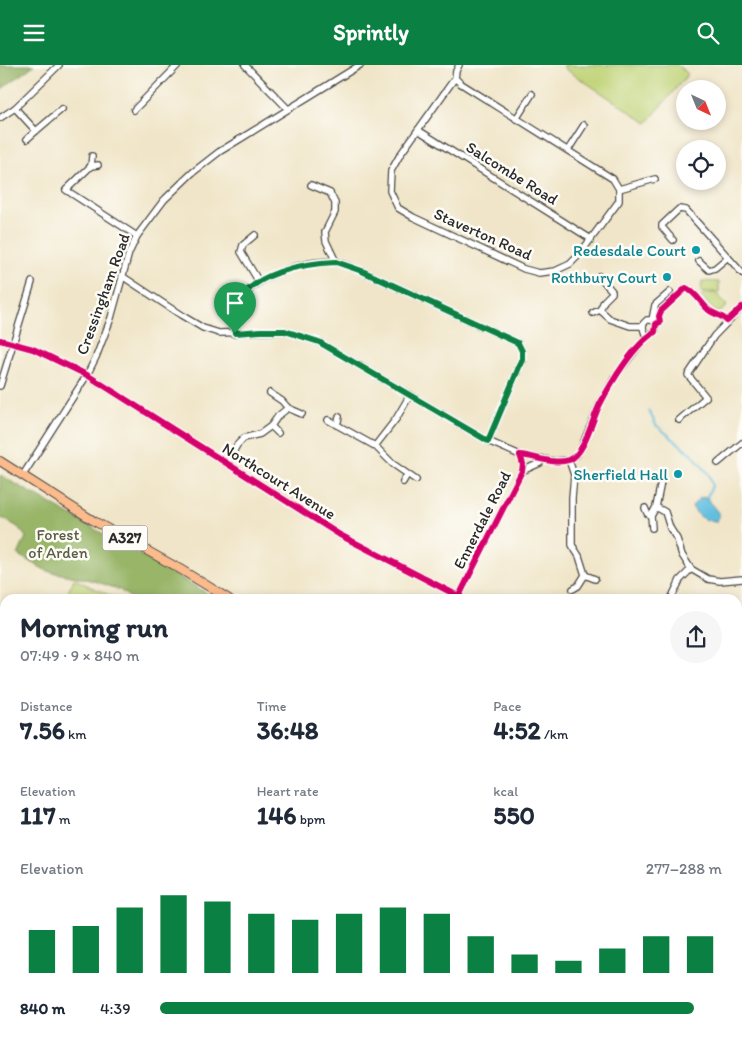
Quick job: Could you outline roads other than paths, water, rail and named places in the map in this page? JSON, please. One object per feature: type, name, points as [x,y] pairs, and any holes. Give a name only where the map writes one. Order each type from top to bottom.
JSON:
[{"type":"main road","name":"A327","points":[[0,461],[94,521],[221,594]]},
{"type":"street","points":[[0,118],[15,108],[59,65]]},
{"type":"street","points":[[134,111],[178,65]]},
{"type":"street","points":[[245,65],[288,109]]},
{"type":"street","name":"Cressingham Road","points":[[22,475],[87,375],[96,357],[137,236],[164,200],[192,173],[219,151],[360,65]]},
{"type":"street","name":"Staverton Road","points":[[459,65],[455,78],[390,171],[390,191],[398,208],[524,269],[539,273],[555,271],[580,255],[619,201],[619,189]]},
{"type":"street","points":[[455,78],[516,119],[613,179],[619,189],[655,179]]},
{"type":"street","points":[[516,119],[532,94]]},
{"type":"street","points":[[15,108],[36,131]]},
{"type":"street","points":[[27,139],[62,109]]},
{"type":"street","points":[[568,150],[584,125]]},
{"type":"street","name":"Salcombe Road","points":[[418,130],[591,239]]},
{"type":"street","points":[[91,166],[92,156]]},
{"type":"street","points":[[98,165],[91,166],[66,190],[137,236]]},
{"type":"street","points":[[311,185],[330,193],[335,203],[335,212],[325,232],[326,241],[336,262]]},
{"type":"street","points":[[673,240],[662,225],[679,209],[686,210],[742,273]]},
{"type":"street","points":[[255,235],[243,245],[241,252],[258,282]]},
{"type":"street","points":[[699,261],[709,270],[715,268],[728,257]]},
{"type":"street","points":[[235,333],[234,319],[236,307],[246,292],[258,282],[292,268],[316,263],[336,262],[362,271],[518,343],[522,351],[522,360],[488,441]]},
{"type":"street","points":[[122,276],[203,328],[219,333],[285,331],[319,342],[488,441],[520,455],[555,461],[569,459],[577,455],[582,448],[599,405],[614,378],[646,337],[656,329],[656,324],[652,320]]},
{"type":"street","points":[[593,313],[600,310],[604,301],[612,293],[599,276]]},
{"type":"street","points":[[0,385],[32,282]]},
{"type":"street","points":[[652,320],[655,305],[670,292]]},
{"type":"street","points":[[679,420],[706,397],[688,375],[714,336],[742,307]]},
{"type":"street","points":[[600,310],[610,319],[630,326],[643,326]]},
{"type":"street","points":[[646,337],[643,326],[645,321],[652,320]]},
{"type":"street","name":"Northcourt Avenue","points":[[0,340],[47,355],[87,375],[340,535],[456,594]]},
{"type":"street","points":[[270,393],[282,401],[288,408],[302,414]]},
{"type":"street","points":[[375,446],[396,419],[410,395]]},
{"type":"street","points":[[227,464],[244,438],[260,434],[271,426],[278,416],[288,408]]},
{"type":"street","points":[[337,425],[339,417]]},
{"type":"street","points":[[328,420],[375,446],[407,475],[416,479]]},
{"type":"street","points":[[271,426],[278,433]]},
{"type":"street","points":[[718,463],[742,443]]},
{"type":"street","name":"Ennerdale Road","points":[[463,594],[522,471],[523,464],[520,455]]},
{"type":"street","name":"Ennerdale Road","points":[[522,471],[540,463],[543,459]]},
{"type":"street","points":[[569,459],[574,475],[572,545],[579,556],[585,575],[578,586],[573,589]]},
{"type":"street","points":[[403,482],[407,475]]},
{"type":"street","points":[[652,528],[651,516],[656,507],[661,482]]},
{"type":"street","points":[[656,507],[665,512],[682,555],[691,569],[708,579],[720,581],[742,579]]},
{"type":"street","points":[[645,508],[651,516]]},
{"type":"street","points":[[673,594],[680,580],[691,569]]},
{"type":"street","points":[[585,575],[595,579]]},
{"type":"water","points":[[707,497],[719,515],[716,522],[696,513],[692,506],[700,498]]},
{"type":"waterway","points":[[649,411],[656,425],[694,456],[709,475],[712,486],[707,497]]},
{"type":"place","name":"Redesdale Court","points":[[696,250]]},
{"type":"place","name":"Rothbury Court","points":[[667,277]]},
{"type":"place","name":"Sherfield Hall","points":[[678,474]]},
{"type":"park label","name":"Forest of Arden","points":[[58,543]]}]
